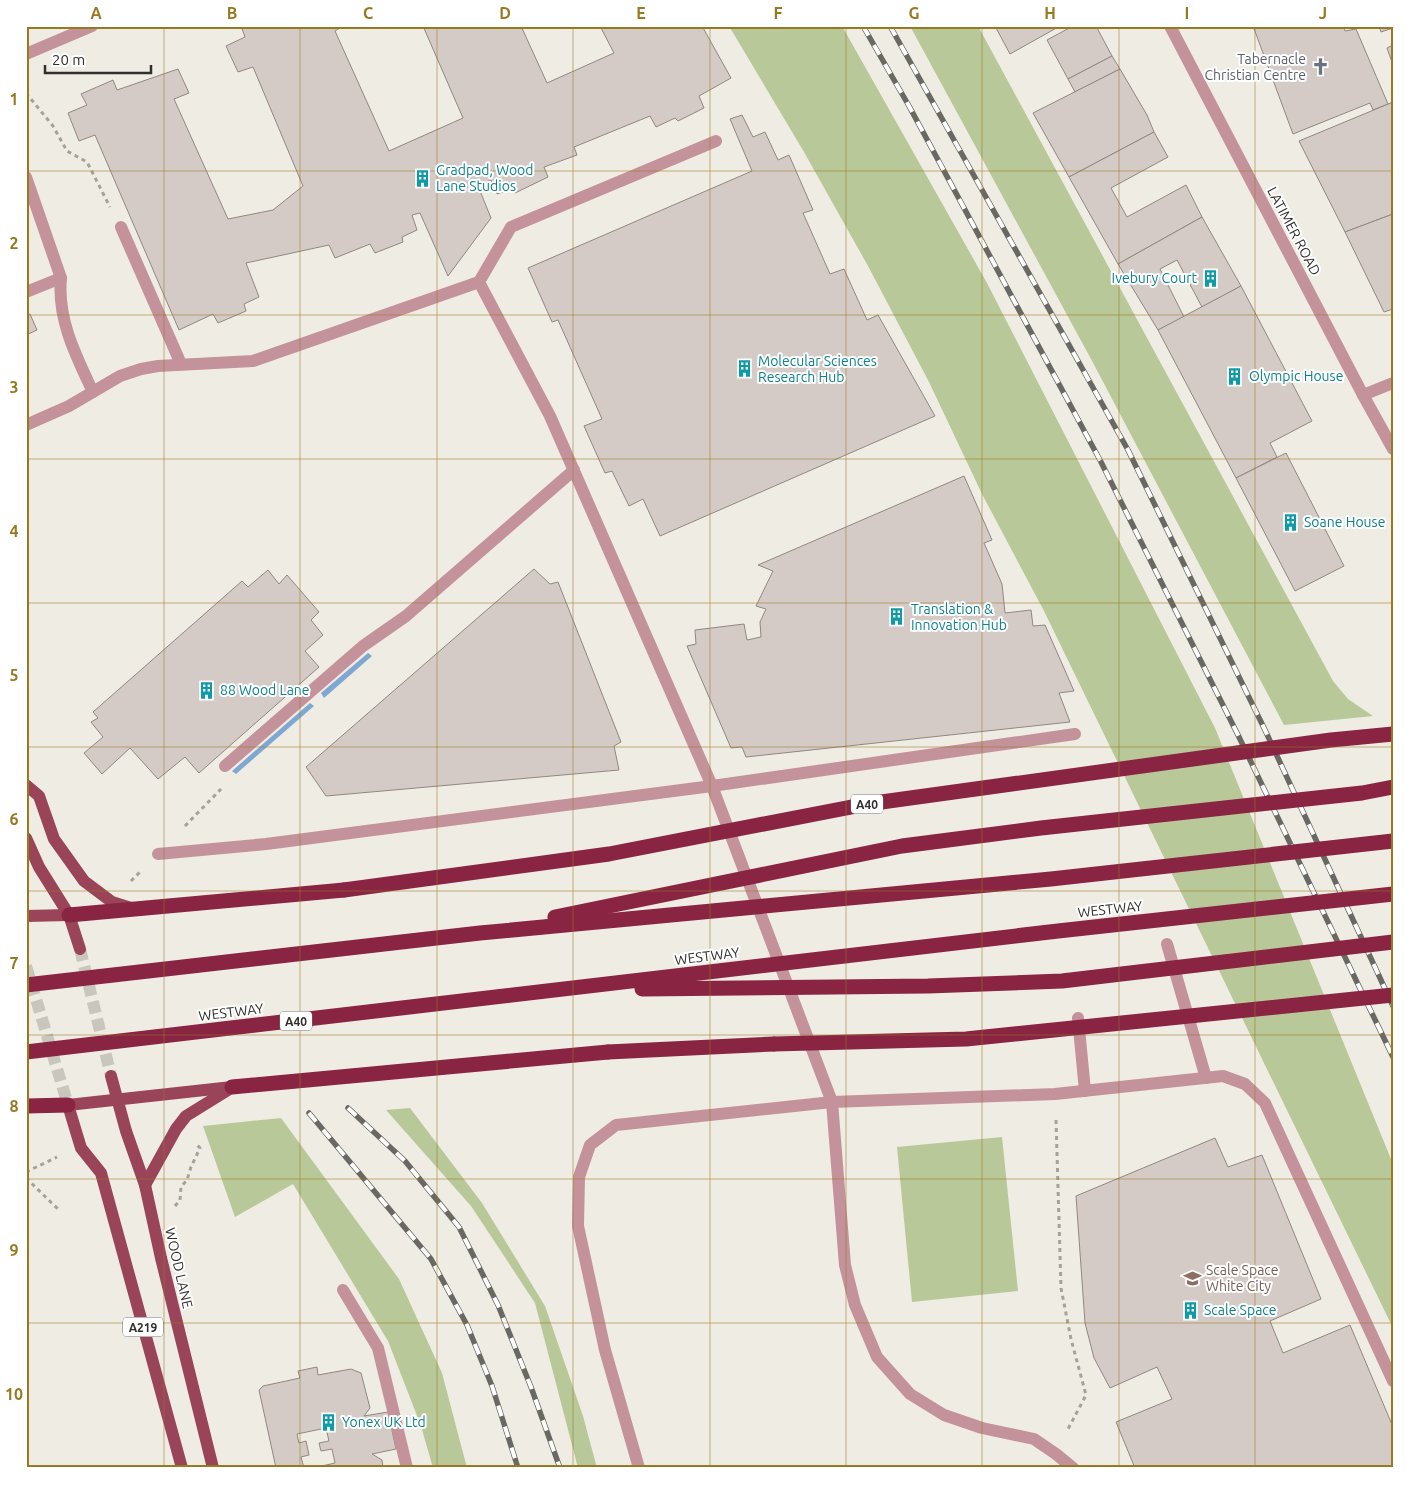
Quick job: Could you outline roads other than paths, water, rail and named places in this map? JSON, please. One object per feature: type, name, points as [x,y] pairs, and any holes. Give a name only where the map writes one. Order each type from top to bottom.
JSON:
[{"type":"highway","name":"A40","points":[[69,915],[344,890],[609,854],[867,804],[1331,740],[1393,734]]},
{"type":"highway","points":[[480,933],[902,846],[1041,828],[1393,788]]},
{"type":"highway","points":[[26,985],[480,933],[1051,879],[1393,841]]},
{"type":"highway","name":"WESTWAY","points":[[26,1052],[1058,931],[1393,894]]},
{"type":"highway","name":"A40","points":[[565,989],[928,986],[1062,980],[1393,942]]},
{"type":"highway","points":[[232,1088],[608,1052],[774,1044],[966,1039],[1393,995]]},
{"type":"highway","points":[[26,1106],[68,1105]]},
{"type":"main road","name":"A40","points":[[26,784],[39,796],[54,839],[84,881],[112,902],[134,909]]},
{"type":"main road","points":[[26,838],[39,867],[69,915],[80,949]]},
{"type":"main road","name":"A40","points":[[26,916],[69,915]]},
{"type":"main road","name":"WOOD LANE","points":[[111,1076],[126,1131],[146,1185],[161,1258],[213,1468]]},
{"type":"main road","points":[[68,1105],[232,1088]]},
{"type":"main road","points":[[146,1185],[172,1136],[186,1116],[232,1088]]},
{"type":"main road","name":"A219","points":[[68,1105],[81,1148],[100,1173],[182,1468]]},
{"type":"street","points":[[26,54],[92,26]]},
{"type":"street","name":"LATIMER ROAD","points":[[1170,26],[1393,449]]},
{"type":"street","points":[[26,425],[69,406],[120,376],[141,369],[181,364],[249,362],[258,360],[479,282],[511,227],[716,141]]},
{"type":"street","points":[[26,177],[61,278],[60,292],[69,340],[93,392]]},
{"type":"street","points":[[121,227],[181,364]]},
{"type":"street","points":[[26,292],[61,278]]},
{"type":"street","points":[[479,282],[550,416],[712,786],[832,1102],[845,1265],[854,1305],[877,1357],[910,1394],[944,1415],[982,1428],[1034,1440],[1073,1468]]},
{"type":"street","points":[[1363,395],[1393,383]]},
{"type":"street","points":[[226,766],[362,646],[406,616],[574,470]]},
{"type":"street","points":[[158,854],[266,844],[712,786],[1075,734]]},
{"type":"street","points":[[1167,944],[1206,1078]]},
{"type":"street","points":[[1078,1018],[1084,1091]]},
{"type":"street","points":[[639,1468],[605,1350],[578,1226],[579,1177],[590,1145],[616,1125],[832,1102],[1055,1094],[1223,1076],[1245,1084],[1265,1103],[1393,1381]]},
{"type":"street","points":[[343,1290],[378,1348],[407,1468]]},
{"type":"water","points":[[368,653],[372,656],[324,698],[321,693]]},
{"type":"water","points":[[310,703],[314,706],[236,774],[232,771]]},
{"type":"tunnel","points":[[80,949],[111,1076]]},
{"type":"tunnel","points":[[26,966],[68,1105]]},
{"type":"railway","points":[[863,26],[909,106],[1101,462],[1239,737],[1393,1057]]},
{"type":"railway","points":[[890,26],[1128,450],[1265,730],[1393,1006]]},
{"type":"railway","points":[[348,1108],[405,1161],[459,1227],[498,1305],[531,1387],[560,1468]]},
{"type":"railway","points":[[309,1113],[431,1259],[467,1325],[492,1386],[518,1468]]},
{"type":"place","name":"Tabernacle Christian Centre","points":[[1320,67]]},
{"type":"place","name":"Gradpad, Wood Lane Studios","points":[[422,178]]},
{"type":"place","name":"Ivebury Court","points":[[1211,278]]},
{"type":"place","name":"Molecular Sciences Research Hub","points":[[744,369]]},
{"type":"place","name":"Olympic House","points":[[1235,376]]},
{"type":"place","name":"Soane House","points":[[1290,522]]},
{"type":"place","name":"Translation & Innovation Hub","points":[[897,617]]},
{"type":"place","name":"88 Wood Lane","points":[[206,690]]},
{"type":"place","name":"Scale Space White City","points":[[1192,1278]]},
{"type":"place","name":"Scale Space","points":[[1190,1310]]},
{"type":"place","name":"Yonex UK Ltd","points":[[328,1422]]}]
